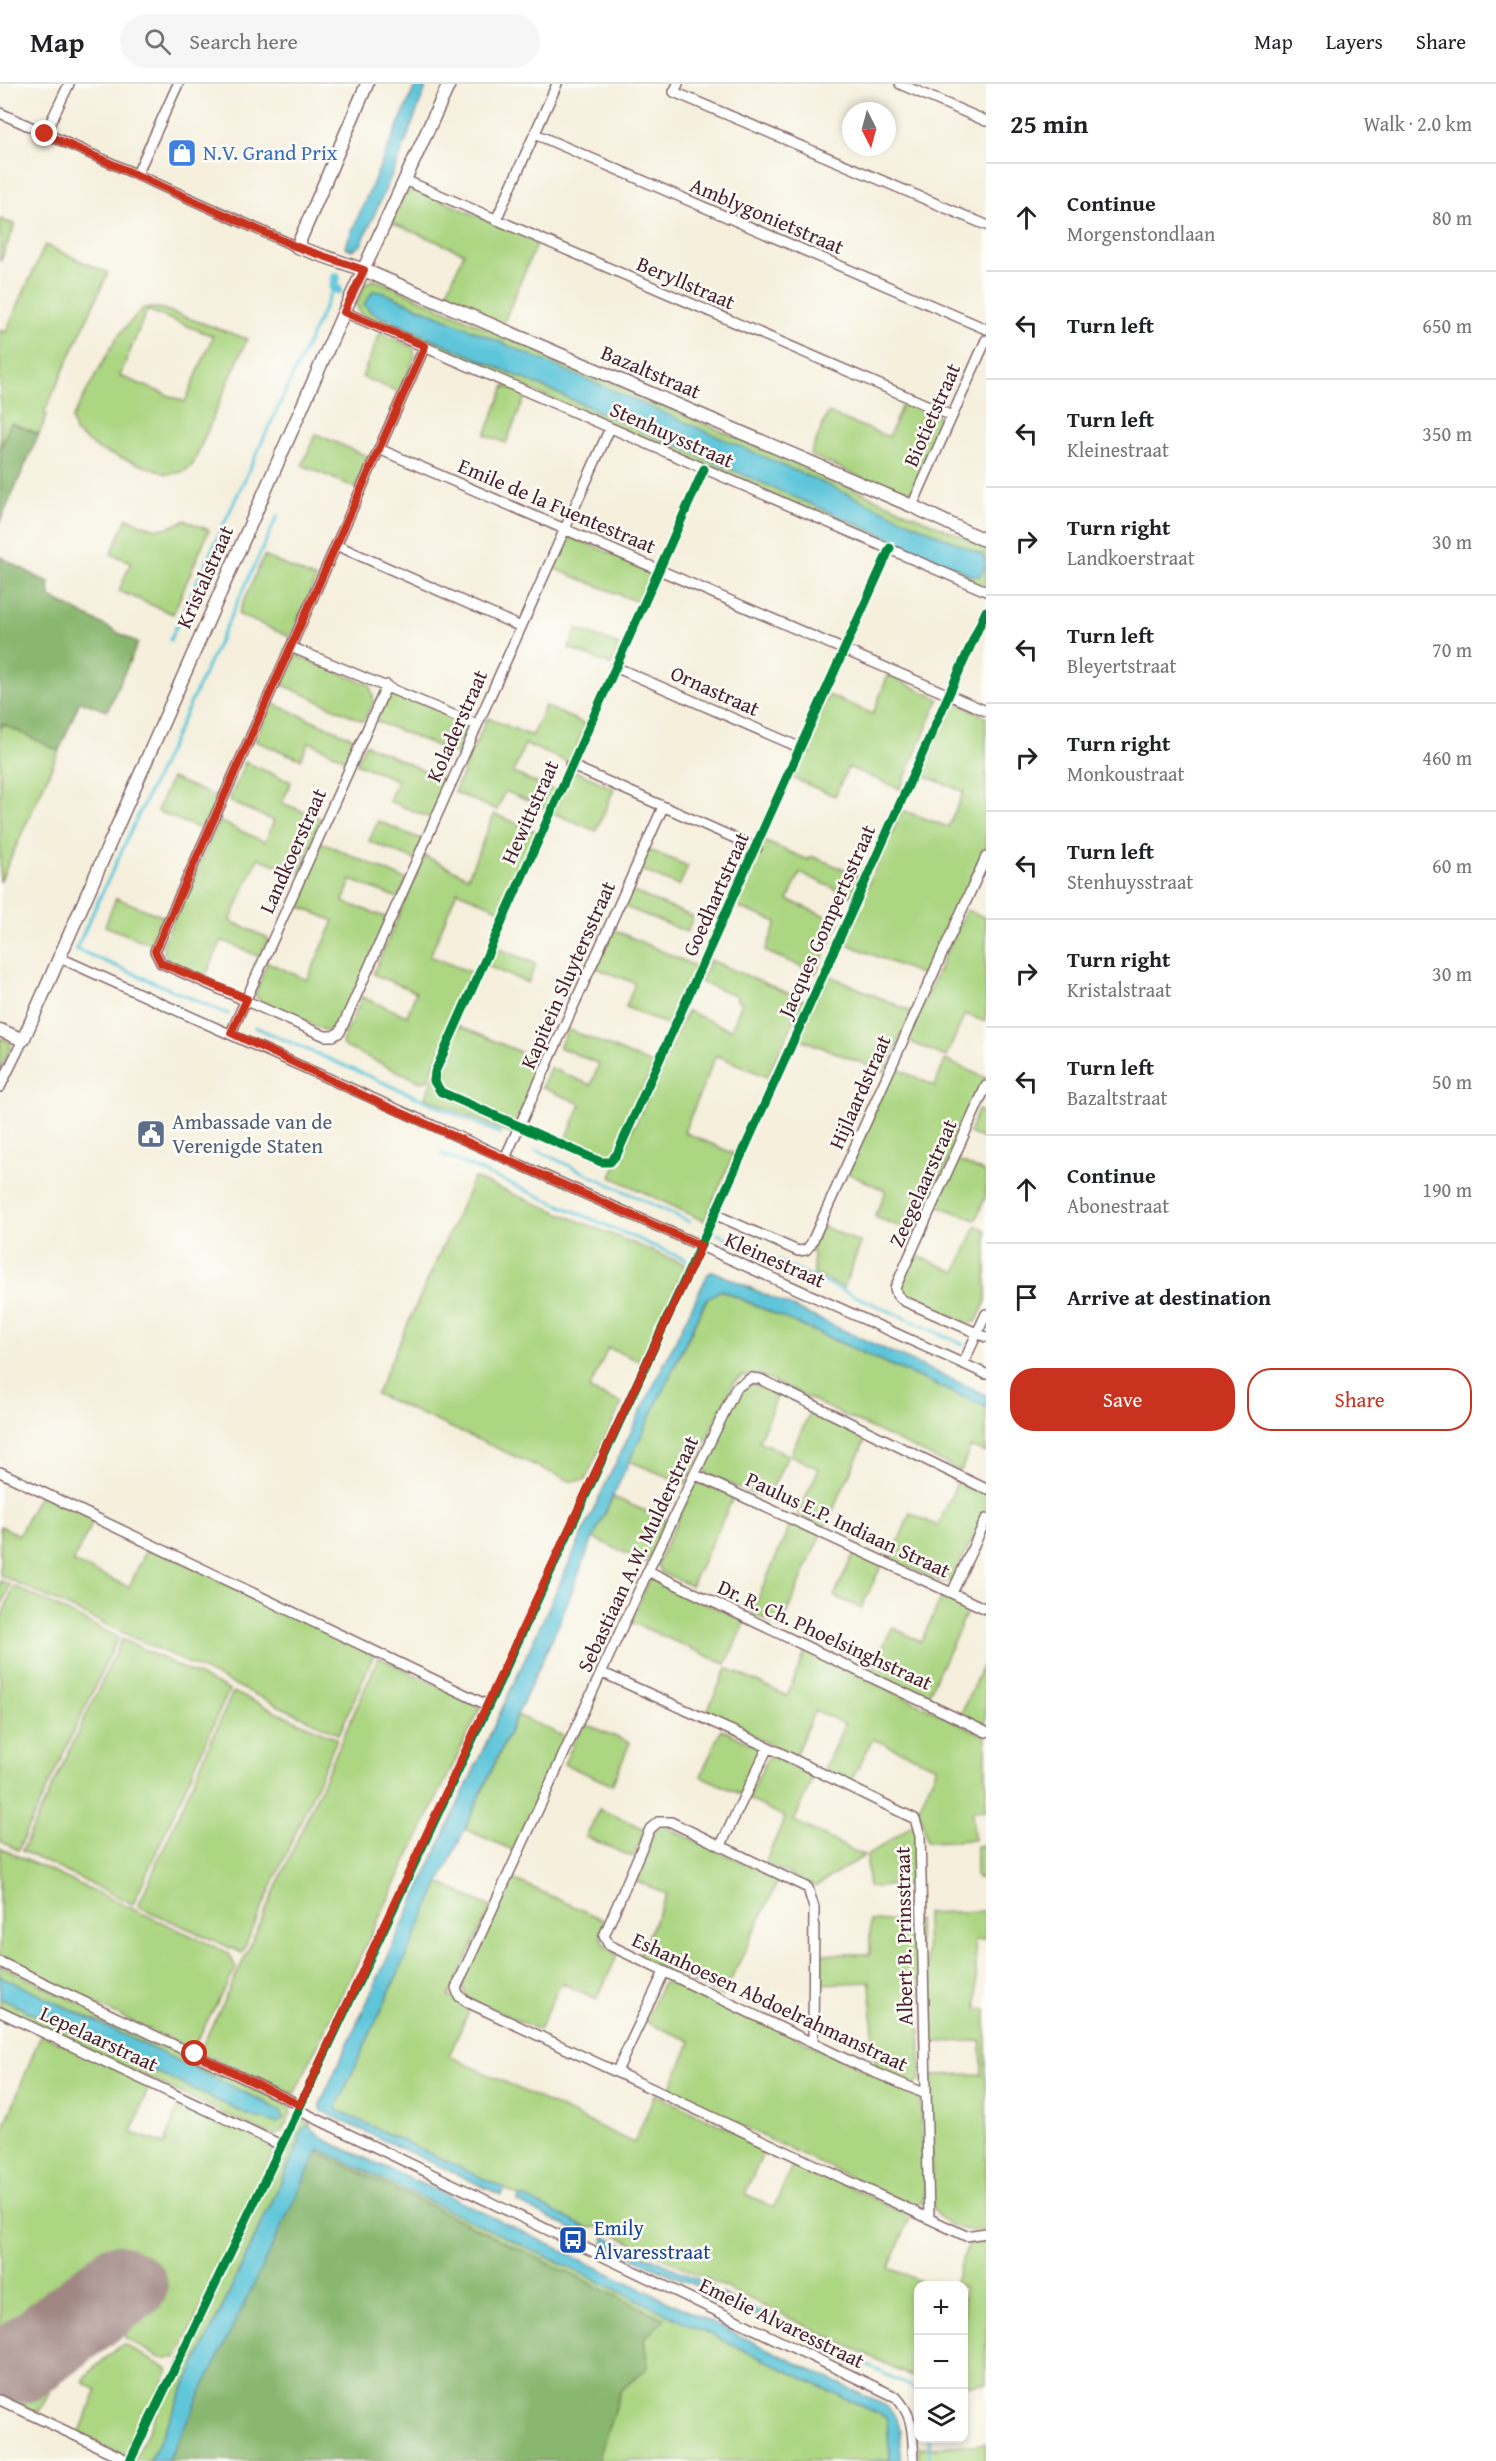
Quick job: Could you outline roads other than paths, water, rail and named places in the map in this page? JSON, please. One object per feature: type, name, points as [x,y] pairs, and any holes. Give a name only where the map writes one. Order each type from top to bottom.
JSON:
[{"type":"street","points":[[45,134],[69,84]]},
{"type":"street","points":[[137,174],[178,84]]},
{"type":"street","points":[[0,113],[297,247],[367,84]]},
{"type":"street","name":"Kristalstraat","points":[[0,1087],[23,1040],[344,312],[407,181],[449,84]]},
{"type":"street","points":[[496,220],[557,84]]},
{"type":"street","points":[[678,84],[674,92],[986,225]]},
{"type":"street","points":[[900,84],[986,120]]},
{"type":"street","name":"Amblygonietstraat","points":[[535,134],[986,329]]},
{"type":"street","name":"Beryllstraat","points":[[407,181],[952,416]]},
{"type":"street","name":"Bazaltstraat","points":[[297,247],[364,270],[912,506],[986,541]]},
{"type":"street","name":"Stenhuysstraat","points":[[344,312],[986,591]]},
{"type":"street","name":"Biotietstraat","points":[[912,506],[986,340]]},
{"type":"street","points":[[247,999],[161,963],[155,951],[425,346]]},
{"type":"street","name":"Koladerstraat","points":[[247,999],[325,1036],[333,1036],[340,1032],[610,428]]},
{"type":"street","name":"Emile de la Fuentestraat","points":[[379,449],[986,711]]},
{"type":"street","name":"Hewittstraat","points":[[520,1125],[441,1092],[434,1082],[435,1072],[704,469]]},
{"type":"street","points":[[336,545],[521,627]]},
{"type":"street","name":"Goedhartstraat","points":[[520,1125],[602,1161],[610,1162],[617,1154],[757,848],[890,548]]},
{"type":"street","name":"Jacques Gompertsstraat","points":[[130,2461],[299,2108],[701,1246],[986,611]]},
{"type":"street","points":[[291,647],[477,725]]},
{"type":"street","name":"Ornastraat","points":[[615,667],[801,748]]},
{"type":"street","name":"Landkoerstraat","points":[[231,1033],[387,686]]},
{"type":"street","points":[[570,765],[757,848]]},
{"type":"street","name":"Kapitein Sluytersstraat","points":[[505,1158],[663,807]]},
{"type":"street","name":"Hijlaardstraat","points":[[714,1214],[798,1251],[806,1250],[811,1244],[986,857]]},
{"type":"street","name":"Kleinestraat","points":[[58,957],[986,1374]]},
{"type":"street","points":[[0,1030],[23,1040]]},
{"type":"street","name":"Zeegelaarstraat","points":[[982,1335],[904,1301],[897,1295],[895,1288],[986,1086]]},
{"type":"street","points":[[963,1364],[982,1335],[986,1314]]},
{"type":"street","name":"Sebastiaan A.W. Mulderstraat","points":[[617,2071],[469,2003],[459,1995],[456,1988],[648,1571],[736,1388],[751,1378],[760,1379],[986,1489]]},
{"type":"street","points":[[0,1472],[487,1705]]},
{"type":"street","name":"Paulus E.P. Indiaan Straat","points":[[694,1474],[986,1609]]},
{"type":"street","points":[[952,1593],[986,1519]]},
{"type":"street","name":"Dr. R. Ch. Phoelsinghstraat","points":[[648,1571],[986,1732]]},
{"type":"street","name":"Albert B. Prinsstraat","points":[[603,1673],[768,1747],[915,1819],[920,1836],[929,2218]]},
{"type":"street","points":[[768,1747],[721,1845],[808,1888],[813,1898],[813,2042]]},
{"type":"street","name":"Eshanhoesen Abdoelrahmanstraat","points":[[721,1845],[671,1822],[658,1822],[650,1829],[604,1936],[609,1945],[926,2094]]},
{"type":"street","name":"Emelie Alvaresstraat","points":[[0,1962],[896,2397],[908,2410],[912,2423],[914,2461]]},
{"type":"street","points":[[664,1972],[617,2071],[966,2236],[986,2234]]},
{"type":"street","name":"Lepelaarstraat","points":[[0,2012],[281,2145]]},
{"type":"street","points":[[0,2400],[130,2461]]},
{"type":"water","points":[[416,84],[427,84],[401,154],[361,245],[352,250],[345,247]]},
{"type":"water","points":[[373,291],[382,292],[458,324],[834,488],[983,555],[986,565],[980,576],[971,576],[371,312],[364,305]]},
{"type":"water","points":[[713,1271],[986,1395],[986,1407],[721,1290],[706,1299],[593,1538],[557,1628],[336,2108],[504,2188],[501,2195],[322,2111],[320,2104],[605,1485],[708,1274]]},
{"type":"water","points":[[0,1976],[266,2103],[280,2111],[284,2118],[277,2123],[248,2115],[0,1998]]},
{"type":"water","points":[[309,2126],[325,2140],[448,2196],[886,2406],[896,2417],[898,2424],[901,2438],[901,2461],[871,2461],[890,2458],[887,2418],[319,2149],[168,2461],[150,2461],[300,2142],[299,2136],[304,2127]]},
{"type":"water","points":[[519,2197],[524,2197],[587,2228],[581,2233],[517,2202]]},
{"type":"water","points":[[605,2237],[712,2286],[714,2289],[712,2293],[603,2244]]},
{"type":"water","points":[[722,2294],[830,2343],[831,2350],[721,2299]]},
{"type":"waterway","points":[[336,277],[334,287],[338,290]]},
{"type":"waterway","points":[[170,640],[334,287]]},
{"type":"waterway","points":[[228,1014],[76,949],[278,515]]},
{"type":"waterway","points":[[255,1027],[500,1133]]},
{"type":"waterway","points":[[536,1150],[690,1222]]},
{"type":"waterway","points":[[442,1154],[686,1260]]},
{"type":"waterway","points":[[718,1234],[730,1240]]},
{"type":"waterway","points":[[726,1250],[730,1240],[965,1345]]},
{"type":"waterway","points":[[852,2358],[916,2389]]},
{"type":"waterway","points":[[929,2443],[930,2461]]},
{"type":"place","name":"N.V. Grand Prix","points":[[182,153]]},
{"type":"place","name":"Ambassade van de Verenigde Staten","points":[[151,1134]]},
{"type":"place","name":"Emily Alvaresstraat","points":[[573,2240]]}]
